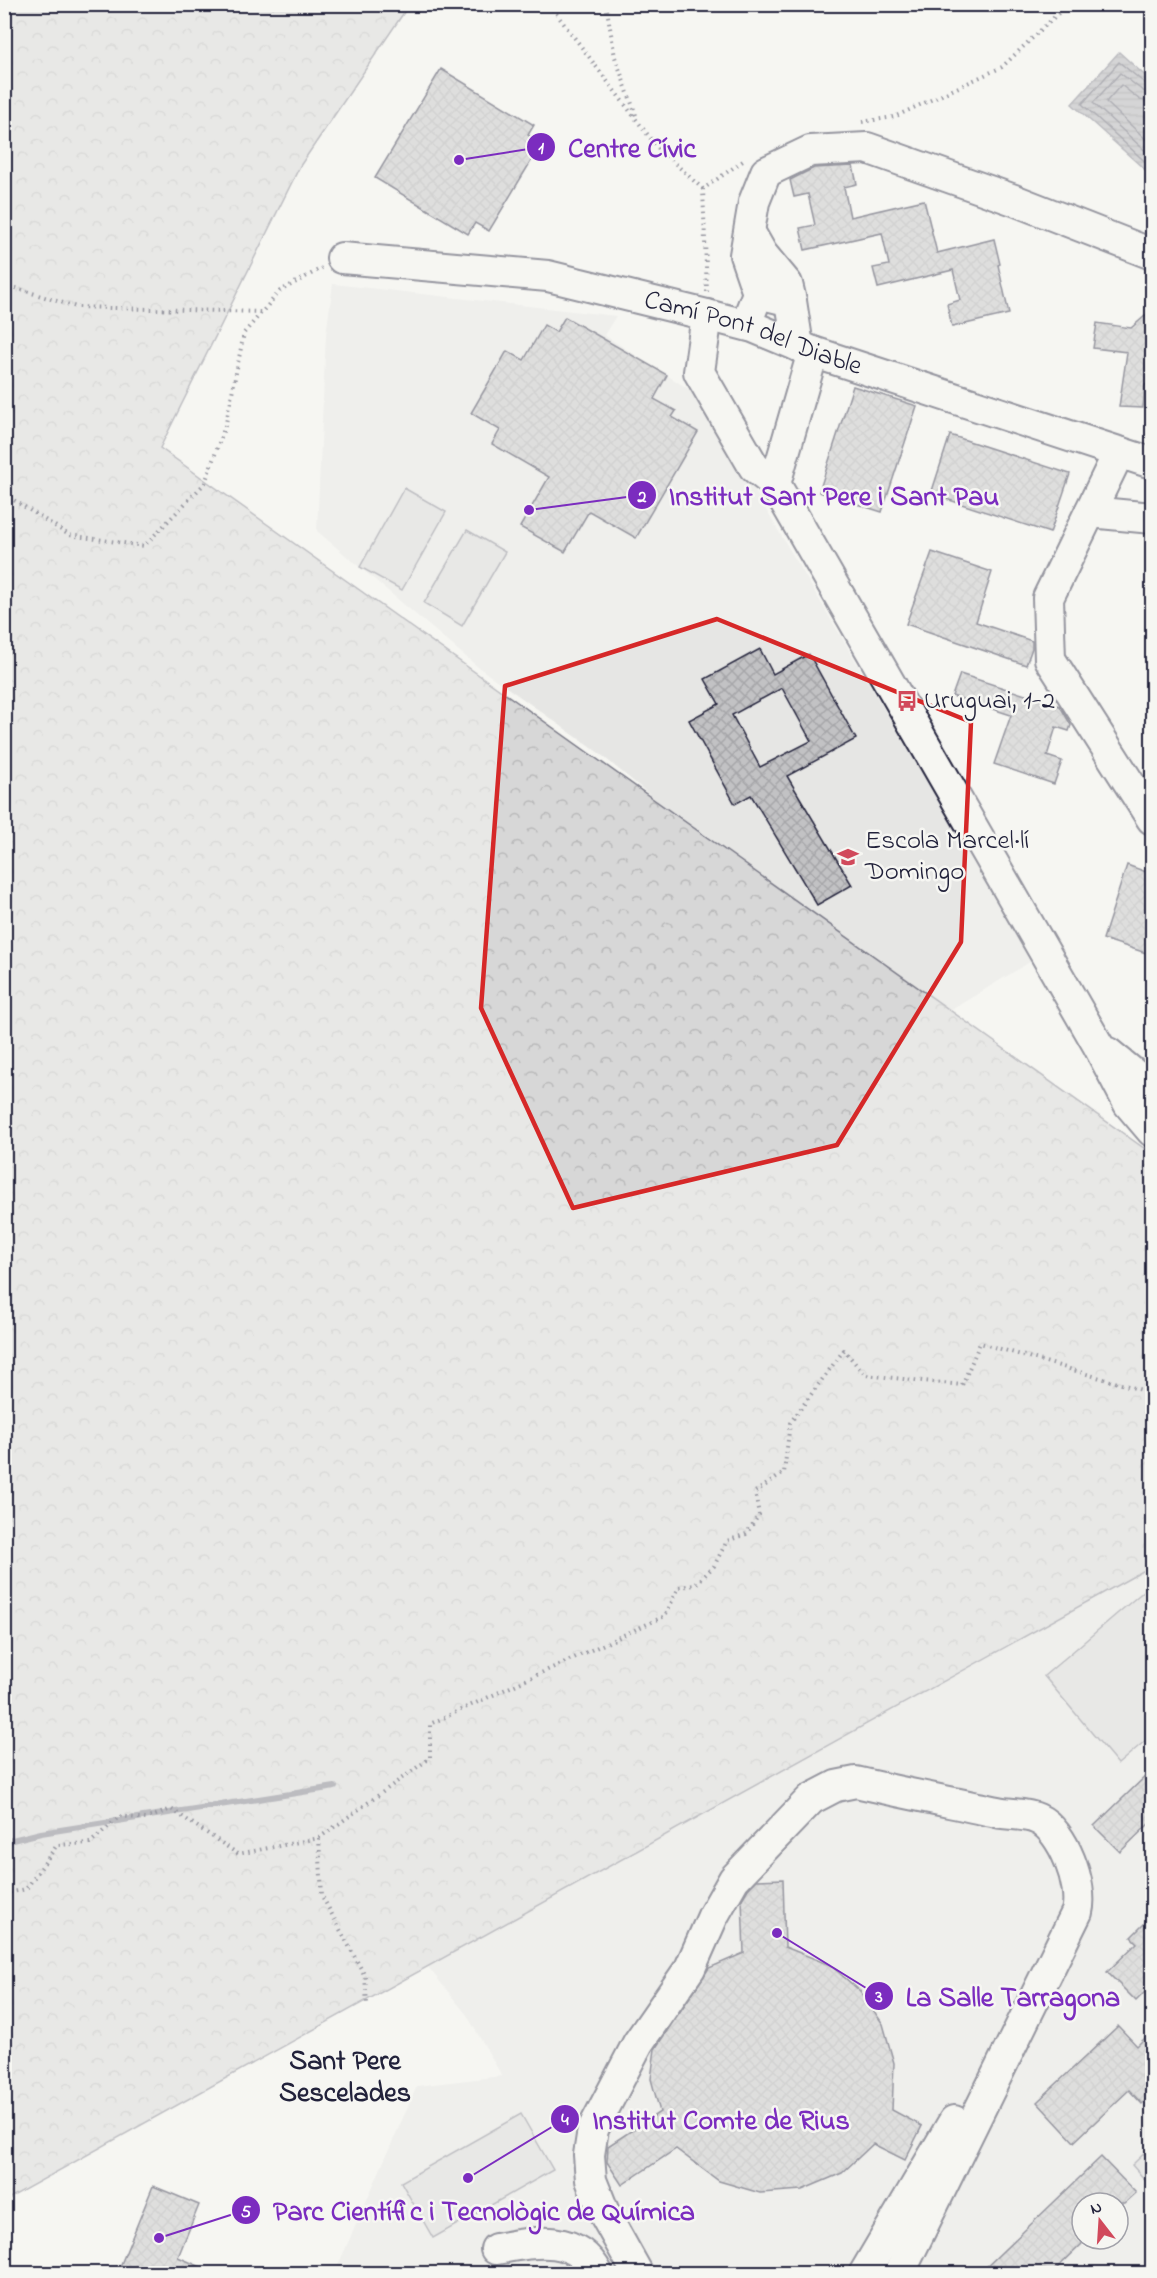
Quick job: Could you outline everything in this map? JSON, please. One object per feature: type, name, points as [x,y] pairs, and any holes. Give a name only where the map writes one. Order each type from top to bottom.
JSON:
[{"type":"street","points":[[753,327],[751,308],[758,293],[745,255],[754,202],[766,172],[810,151],[867,148],[1014,200],[1152,255]]},
{"type":"street","points":[[750,233],[762,254],[787,284],[805,349],[775,484]]},
{"type":"street","name":"Camí Pont del Diable","points":[[342,258],[548,276],[708,315],[753,327],[805,349],[1152,463]]},
{"type":"street","points":[[758,293],[791,301]]},
{"type":"street","points":[[708,315],[699,372],[754,467],[775,484],[1098,1045],[1128,1104],[1152,1131]]},
{"type":"street","points":[[1119,452],[1048,597],[1050,659],[1152,819]]},
{"type":"street","points":[[1090,512],[1152,518]]},
{"type":"street","points":[[1098,1045],[1152,1091],[1146,1100],[1143,1115],[1152,1131]]},
{"type":"street","points":[[638,2274],[605,2215],[591,2180],[589,2155],[593,2129],[638,2043],[690,1968],[713,1916],[734,1879],[811,1799],[836,1786],[856,1782],[1007,1814],[1037,1818],[1056,1834],[1070,1862],[1080,1900],[1077,1912],[899,2274]]},
{"type":"street","points":[[864,2274],[1077,1912]]},
{"type":"street","points":[[496,2249],[535,2241],[558,2242],[578,2252],[598,2274]]},
{"type":"path","points":[[549,4],[657,147],[703,189]]},
{"type":"path","points":[[606,4],[615,57],[638,122]]},
{"type":"path","points":[[4,494],[69,535],[144,546],[205,483],[226,423],[244,333],[280,291],[342,258]]},
{"type":"path","points":[[4,286],[76,307],[262,312]]},
{"type":"path","points":[[4,1894],[26,1889],[57,1845],[90,1843],[120,1816],[146,1819],[171,1809],[238,1854],[319,1838],[430,1758],[430,1724],[665,1616],[679,1587],[695,1585],[714,1566],[727,1540],[746,1534],[759,1515],[755,1492],[784,1473],[790,1423],[844,1350],[866,1374],[962,1385],[980,1343],[1152,1394]]},
{"type":"path","points":[[319,1838],[322,1896],[365,1976],[367,2004]]},
{"type":"highlighted area","points":[[717,619],[971,722],[961,942],[837,1145],[573,1208],[481,1008],[505,686]]},
{"type":"shaded area","points":[[333,284],[616,316],[604,335],[690,390],[753,488],[1033,960],[928,1024],[599,753],[478,667],[317,531],[326,335]]},
{"type":"shaded area","points":[[1152,1536],[1152,2273],[329,2274],[336,2270],[417,2086],[502,2076],[467,2015],[334,1851]]},
{"type":"green space","points":[[5,4],[409,5],[300,166],[160,448],[1152,1154],[1152,1566],[11,2197],[5,2204]]},
{"type":"green space","points":[[404,488],[446,512],[402,590],[360,567]]},
{"type":"green space","points":[[467,530],[505,552],[462,626],[424,603]]},
{"type":"green space","points":[[1152,1584],[1152,1735],[1118,1764],[1044,1676]]},
{"type":"green space","points":[[521,2114],[553,2170],[433,2238],[401,2182]]},
{"type":"green space","points":[[1152,2146],[1152,2188],[1132,2165]]},
{"type":"water","points":[[1119,52],[1152,82],[1152,176],[1072,104]]},
{"type":"building","points":[[441,69],[534,125],[528,135],[542,143],[489,231],[475,223],[468,234],[375,178]]},
{"type":"building","points":[[853,166],[857,184],[844,187],[850,217],[924,200],[937,253],[994,239],[1009,314],[952,327],[947,304],[960,300],[953,270],[878,288],[873,268],[889,265],[882,233],[805,250],[800,228],[815,225],[808,194],[794,197],[790,180],[814,168]]},
{"type":"building","points":[[1152,310],[1152,383],[1145,385],[1143,408],[1119,407],[1127,352],[1093,348],[1097,323],[1131,328]]},
{"type":"building","points":[[565,317],[667,375],[654,399],[676,411],[672,417],[698,432],[636,538],[589,511],[565,552],[520,527],[549,477],[492,444],[500,430],[471,413],[507,351],[524,360],[544,325],[556,332]]},
{"type":"building","points":[[853,386],[917,406],[882,512],[819,492]]},
{"type":"building","points":[[950,435],[1070,474],[1050,533],[931,494]]},
{"type":"building","points":[[932,552],[992,572],[976,622],[1032,641],[1026,665],[906,624]]},
{"type":"building","points":[[760,649],[773,674],[809,654],[856,739],[787,776],[852,885],[817,905],[751,795],[735,804],[689,720],[719,704],[705,679]],"holes":[[[782,688],[811,741],[760,767],[732,715]]]},
{"type":"building","points":[[960,674],[1060,706],[1071,725],[1069,731],[1056,727],[1047,756],[1062,761],[1054,784],[994,764],[1011,715],[952,696]]},
{"type":"building","points":[[1127,865],[1152,874],[1152,955],[1103,939]]},
{"type":"building","points":[[1152,1770],[1152,1821],[1120,1852],[1094,1826]]},
{"type":"building","points":[[783,1879],[785,1947],[830,1965],[860,1991],[883,2024],[894,2063],[892,2110],[922,2126],[905,2160],[873,2144],[842,2173],[802,2190],[760,2193],[719,2181],[676,2149],[622,2185],[607,2162],[608,2146],[660,2112],[651,2079],[655,2049],[709,1968],[744,1953],[742,1899],[748,1889],[757,1880]]},
{"type":"building","points":[[1152,1916],[1152,1985],[1136,2001],[1107,1972],[1137,1943],[1131,1937]]},
{"type":"building","points":[[1118,2026],[1137,2046],[1152,2031],[1152,2094],[1142,2104],[1129,2090],[1074,2142],[1037,2102]]},
{"type":"building","points":[[1101,2157],[1136,2193],[1130,2198],[1130,2191],[1070,2191],[1070,2251],[1075,2251],[1051,2274],[979,2274]]},
{"type":"building","points":[[153,2186],[199,2205],[178,2257],[217,2274],[117,2274]]},
{"type":"waterway","points":[[4,1842],[41,1833],[335,1787]]},
{"type":"place","name":"Centre Cívic","points":[[459,160]]},
{"type":"place","name":"Institut Sant Pere i Sant Pau","points":[[529,510]]},
{"type":"place","name":"Uruguai, 1-2","points":[[907,701]]},
{"type":"place","name":"Escola Marcel·lí Domingo","points":[[848,857]]},
{"type":"place","name":"La Salle Tarragona","points":[[777,1933]]},
{"type":"place","name":"Institut Comte de Rius","points":[[468,2178]]},
{"type":"place","name":"Parc Científic i Tecnològic de Química","points":[[159,2238]]},
{"type":"district","name":"Sant Pere Sescelades","points":[[345,2078]]}]
